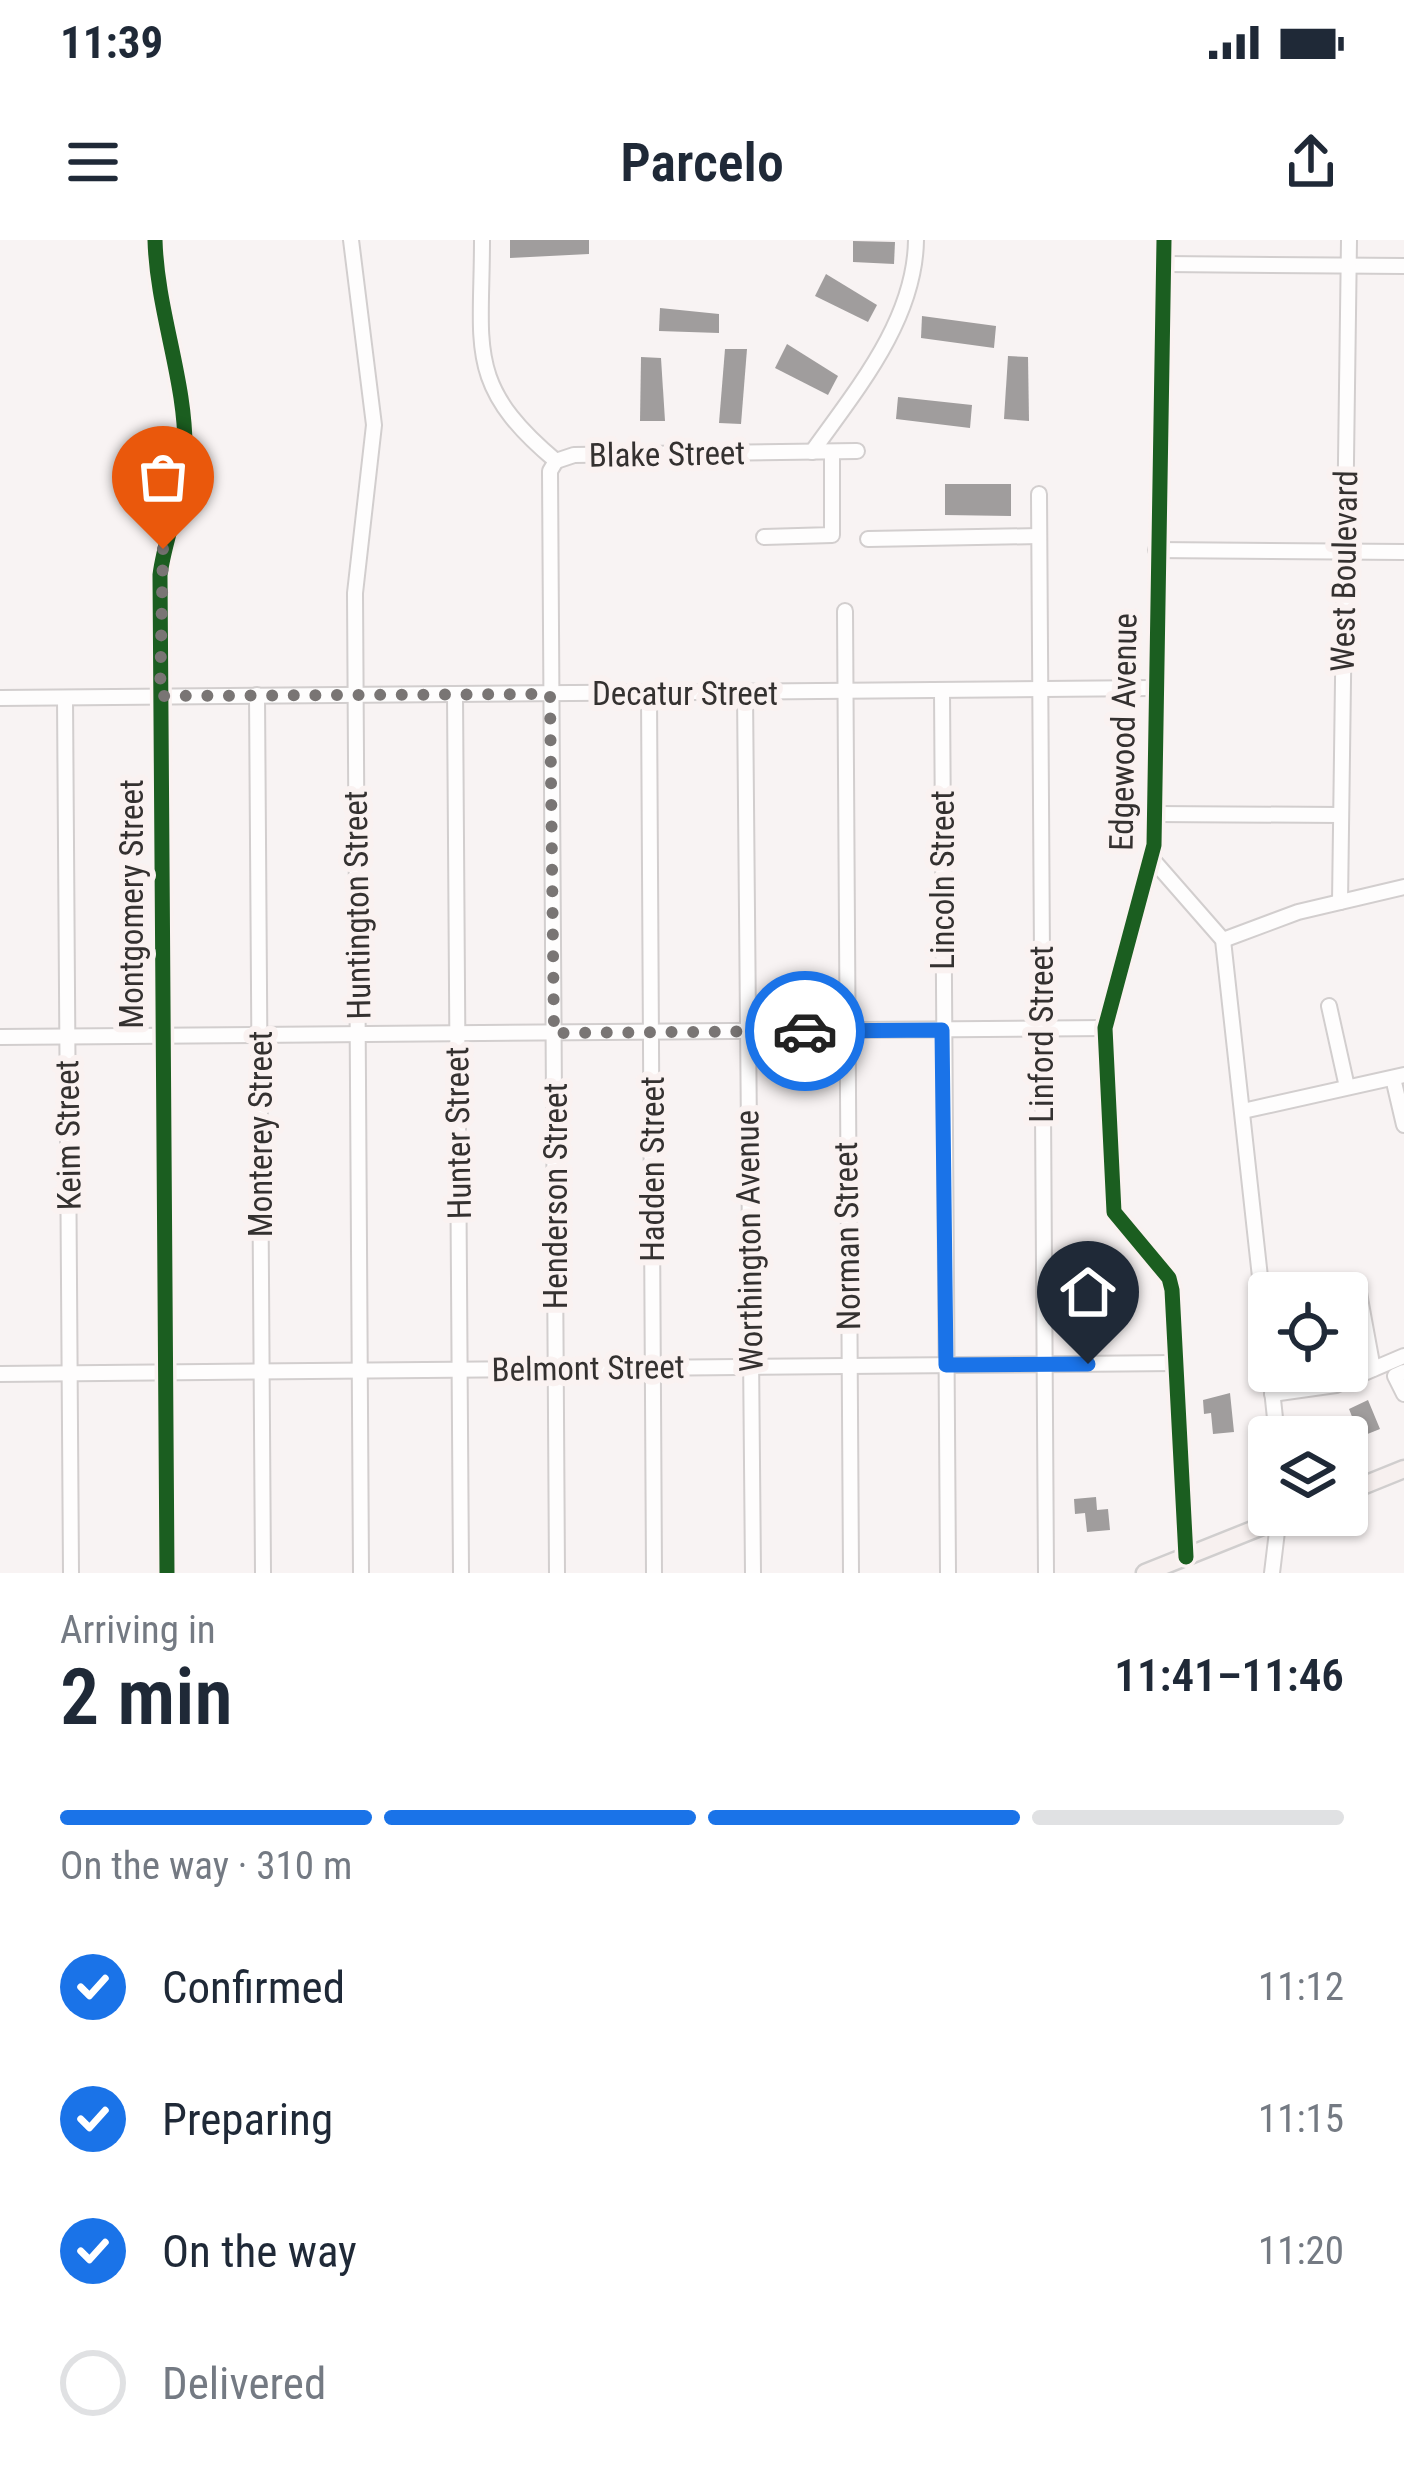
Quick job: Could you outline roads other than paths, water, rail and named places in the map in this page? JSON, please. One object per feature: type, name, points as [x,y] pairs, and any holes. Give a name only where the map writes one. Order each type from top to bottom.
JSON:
[{"type":"main road","points":[[1368,1484],[1404,1469]]},
{"type":"main road","points":[[1145,1573],[1248,1531]]},
{"type":"street","name":"Montgomery Street","points":[[155,240],[160,314],[181,392],[185,456],[160,575],[166,1573]]},
{"type":"street","name":"Huntington Street","points":[[351,240],[374,425],[357,559],[355,694],[361,1573]]},
{"type":"street","name":"Blake Street","points":[[482,240],[484,368],[506,415],[556,461],[574,455],[857,451]]},
{"type":"street","points":[[812,452],[874,364],[909,293],[916,240]]},
{"type":"street","name":"Edgewood Avenue","points":[[1163,240],[1153,860],[1105,1028],[1114,1212],[1169,1278],[1186,1557]]},
{"type":"street","name":"West Boulevard","points":[[1340,902],[1349,240]]},
{"type":"street","points":[[1165,264],[1404,266]]},
{"type":"street","points":[[764,537],[832,535],[832,452]]},
{"type":"street","name":"Henderson Street","points":[[556,461],[550,471],[550,694],[557,1573]]},
{"type":"street","name":"Linford Street","points":[[1039,494],[1046,1573]]},
{"type":"street","points":[[868,539],[1039,536]]},
{"type":"street","points":[[1156,550],[1404,552]]},
{"type":"street","name":"Norman Street","points":[[845,611],[851,1573]]},
{"type":"street","name":"Decatur Street","points":[[0,698],[1154,688]]},
{"type":"street","name":"Lincoln Street","points":[[942,691],[948,1573]]},
{"type":"street","name":"Worthington Avenue","points":[[745,693],[753,1573]]},
{"type":"street","name":"Hunter Street","points":[[455,694],[461,1573]]},
{"type":"street","name":"Hadden Street","points":[[649,694],[654,1573]]},
{"type":"street","name":"Monterey Street","points":[[257,695],[263,1573]]},
{"type":"street","name":"Keim Street","points":[[65,698],[71,1573]]},
{"type":"street","points":[[1154,814],[1340,815]]},
{"type":"street","points":[[1153,860],[1223,940],[1260,1272]]},
{"type":"street","points":[[1223,940],[1404,886]]},
{"type":"street","points":[[1329,1006],[1348,1088]]},
{"type":"street","points":[[0,1037],[1105,1028]]},
{"type":"street","points":[[1243,1111],[1399,1076],[1404,1125]]},
{"type":"street","points":[[1368,1342],[1373,1369]]},
{"type":"street","points":[[1274,1416],[1272,1394],[1336,1385],[1404,1356]]},
{"type":"street","name":"Belmont Street","points":[[0,1374],[1176,1363]]},
{"type":"street","points":[[1404,1372],[1395,1376],[1404,1394]]},
{"type":"street","points":[[1272,1573],[1279,1536]]}]
